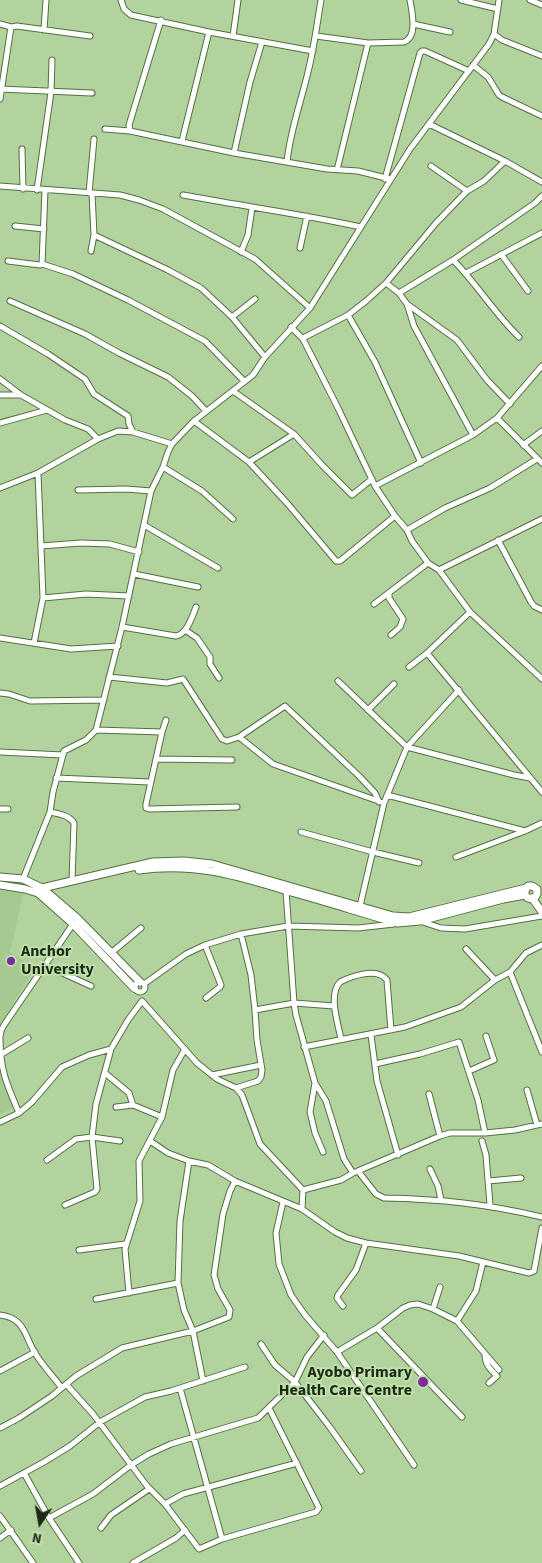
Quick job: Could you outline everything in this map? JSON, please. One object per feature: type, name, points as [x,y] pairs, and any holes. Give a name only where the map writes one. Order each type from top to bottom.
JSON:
[{"type":"street","points":[[44,30],[46,0]]},
{"type":"street","points":[[120,0],[124,9],[131,15],[161,20],[209,32],[313,51]]},
{"type":"street","points":[[233,36],[238,0]]},
{"type":"street","points":[[287,162],[289,143],[313,51],[321,0]]},
{"type":"street","points":[[316,36],[368,43],[404,42],[411,37],[413,24],[410,0]]},
{"type":"street","points":[[461,0],[498,9]]},
{"type":"street","points":[[22,879],[50,812],[62,755],[65,750],[86,740],[96,730],[118,646],[151,491],[172,444],[194,421],[252,374],[291,327],[310,308],[361,227],[388,179],[489,44],[494,34],[498,0]]},
{"type":"street","points":[[530,0],[542,5]]},
{"type":"street","points":[[130,131],[129,125],[161,20]]},
{"type":"street","points":[[0,24],[10,27],[17,26],[90,36]]},
{"type":"street","points":[[413,24],[450,32]]},
{"type":"street","points":[[0,100],[10,27]]},
{"type":"street","points":[[182,141],[209,32]]},
{"type":"street","points":[[494,34],[502,40],[542,56]]},
{"type":"street","points":[[234,153],[250,82],[262,42]]},
{"type":"street","points":[[336,170],[368,43]]},
{"type":"street","points":[[388,179],[420,53],[425,50],[468,71]]},
{"type":"street","points":[[37,190],[51,92],[52,60]]},
{"type":"street","points":[[473,65],[488,77],[502,97],[542,116]]},
{"type":"street","points":[[1,89],[92,93]]},
{"type":"street","points":[[429,124],[505,161],[542,182]]},
{"type":"street","points":[[105,129],[130,131],[287,162],[336,170],[358,171],[388,179]]},
{"type":"street","points":[[91,251],[94,235],[91,193],[94,139]]},
{"type":"street","points":[[22,149],[23,188]]},
{"type":"street","points":[[303,339],[348,315],[386,283],[436,223],[467,191],[484,181],[505,161]]},
{"type":"street","points":[[432,166],[467,191]]},
{"type":"street","points":[[0,186],[130,197],[163,209],[255,259],[310,308]]},
{"type":"street","points":[[42,264],[45,190]]},
{"type":"street","points":[[183,195],[361,227]]},
{"type":"street","points":[[399,293],[453,260],[535,203],[542,196]]},
{"type":"street","points":[[241,252],[249,231],[252,208]]},
{"type":"street","points":[[300,248],[307,216]]},
{"type":"street","points":[[15,226],[44,229]]},
{"type":"street","points":[[466,273],[542,233]]},
{"type":"street","points":[[94,235],[201,288],[232,317],[265,357]]},
{"type":"street","points":[[501,254],[528,291]]},
{"type":"street","points":[[453,260],[519,337]]},
{"type":"street","points":[[8,261],[42,264],[73,274],[128,300],[205,341],[244,381]]},
{"type":"street","points":[[386,283],[399,293],[407,304],[457,340],[487,380],[510,404]]},
{"type":"street","points":[[232,317],[255,298]]},
{"type":"street","points":[[10,301],[85,334],[168,377],[192,396],[206,411]]},
{"type":"street","points":[[407,304],[414,326],[473,435]]},
{"type":"street","points":[[348,315],[375,362],[421,463]]},
{"type":"street","points":[[0,326],[48,354],[85,379],[94,394],[128,416],[133,432]]},
{"type":"street","points":[[291,327],[303,339],[375,486],[407,530],[412,541],[428,563],[439,570],[470,612],[542,679]]},
{"type":"street","points":[[375,486],[473,435],[497,418],[542,366]]},
{"type":"street","points":[[0,379],[21,395],[47,410],[65,420],[88,429],[98,439]]},
{"type":"street","points":[[233,390],[294,434],[352,495],[372,479]]},
{"type":"street","points":[[0,395],[21,395]]},
{"type":"street","points":[[0,423],[47,410]]},
{"type":"street","points":[[497,418],[542,463]]},
{"type":"street","points":[[194,421],[249,462],[336,561],[340,561],[395,516]]},
{"type":"street","points":[[0,488],[38,473],[98,439],[118,431],[133,432],[172,444]]},
{"type":"street","points":[[523,445],[542,431]]},
{"type":"street","points":[[249,462],[294,434]]},
{"type":"street","points":[[407,530],[445,508],[490,488],[537,459]]},
{"type":"street","points":[[163,467],[202,491],[233,519]]},
{"type":"street","points":[[34,642],[43,598],[38,473]]},
{"type":"street","points":[[78,490],[126,489],[151,491]]},
{"type":"street","points":[[439,570],[542,519]]},
{"type":"street","points":[[144,525],[218,568]]},
{"type":"street","points":[[498,540],[531,602],[542,610]]},
{"type":"street","points":[[41,546],[81,543],[110,544],[139,552]]},
{"type":"street","points":[[374,604],[428,563]]},
{"type":"street","points":[[134,574],[198,587]]},
{"type":"street","points":[[43,598],[86,594],[129,596]]},
{"type":"street","points":[[389,594],[389,598],[403,619],[400,627],[391,636]]},
{"type":"street","points":[[122,627],[180,636],[196,607]]},
{"type":"street","points":[[409,667],[427,653],[470,612]]},
{"type":"street","points":[[185,630],[197,638],[210,657],[210,664],[219,678]]},
{"type":"street","points":[[0,638],[71,649],[118,646]]},
{"type":"street","points":[[427,653],[542,792]]},
{"type":"street","points":[[110,677],[167,683],[183,679],[222,739],[227,741],[239,737],[285,706],[359,776],[382,803]]},
{"type":"street","points":[[338,680],[407,747],[530,778]]},
{"type":"street","points":[[368,710],[394,684]]},
{"type":"street","points":[[360,906],[382,803],[387,796],[407,747],[459,690]]},
{"type":"street","points":[[0,693],[30,701],[104,700]]},
{"type":"street","points":[[166,720],[150,782],[146,808],[237,807]]},
{"type":"street","points":[[96,730],[162,732]]},
{"type":"street","points":[[239,737],[272,764],[382,803]]},
{"type":"street","points":[[0,752],[62,755]]},
{"type":"street","points":[[157,759],[232,760]]},
{"type":"street","points":[[56,778],[150,782]]},
{"type":"street","points":[[387,796],[525,831]]},
{"type":"street","points":[[0,808],[8,809]]},
{"type":"street","points":[[50,812],[64,815],[74,823],[72,881]]},
{"type":"street","points":[[456,858],[542,823]]},
{"type":"street","points":[[301,832],[419,863]]},
{"type":"street","points":[[44,889],[154,862],[195,862],[212,864],[393,916],[409,917],[533,891]]},
{"type":"street","points":[[44,889],[125,872],[155,868],[195,868],[250,880],[397,923]]},
{"type":"street","points":[[0,877],[22,879],[44,889],[77,918],[139,985]]},
{"type":"street","points":[[302,1209],[303,1190],[260,1144],[242,1094],[236,1088],[212,1075],[197,1063],[142,1002],[140,993],[136,991],[139,985],[186,954],[205,945],[242,934],[288,926],[358,928],[420,921],[533,891],[542,882]]},
{"type":"street","points":[[0,885],[38,893],[145,989],[140,993]]},
{"type":"street","points":[[286,890],[294,1002],[304,1047],[315,1083],[326,1101],[344,1159],[381,1197],[490,1205],[542,1217]]},
{"type":"street","points":[[533,891],[542,905]]},
{"type":"street","points":[[420,921],[441,928],[465,929],[542,914],[533,891]]},
{"type":"street","points":[[19,1113],[5,1081],[0,1055],[1,1031],[73,924]]},
{"type":"street","points":[[111,953],[141,928]]},
{"type":"street","points":[[236,1088],[254,1084],[260,1080],[262,1070],[251,976],[242,934]]},
{"type":"street","points":[[205,945],[221,985],[206,998]]},
{"type":"street","points":[[304,1047],[405,1027],[461,1007],[495,980],[510,972],[526,953],[542,945]]},
{"type":"street","points":[[466,949],[495,980]]},
{"type":"street","points":[[46,965],[91,986]]},
{"type":"street","points":[[510,972],[542,1052]]},
{"type":"street","points":[[341,1039],[334,1006],[337,984],[362,973],[383,976],[388,980],[391,1030]]},
{"type":"street","points":[[65,1204],[97,1189],[92,1137],[96,1104],[111,1049],[128,1020],[142,1002]]},
{"type":"street","points":[[255,1010],[294,1002],[334,1006]]},
{"type":"street","points":[[371,1034],[377,1081],[398,1155]]},
{"type":"street","points":[[469,1071],[494,1060],[486,1036]]},
{"type":"street","points":[[0,1055],[28,1038]]},
{"type":"street","points":[[375,1064],[420,1054],[459,1042],[478,1100],[485,1132]]},
{"type":"street","points":[[130,1293],[125,1244],[140,1201],[140,1161],[162,1117],[173,1070],[185,1048]]},
{"type":"street","points":[[0,1122],[19,1113],[32,1102],[62,1067],[89,1055],[111,1049]]},
{"type":"street","points":[[212,1075],[261,1065]]},
{"type":"street","points":[[104,1073],[129,1093],[133,1105]]},
{"type":"street","points":[[315,1083],[310,1112],[315,1133],[323,1152]]},
{"type":"street","points":[[303,1190],[341,1180],[440,1136],[462,1132],[515,1130],[540,1125],[527,1090]]},
{"type":"street","points":[[429,1094],[440,1136]]},
{"type":"street","points":[[116,1107],[133,1105],[162,1117]]},
{"type":"street","points":[[47,1160],[76,1139],[92,1137],[120,1141]]},
{"type":"street","points":[[482,1141],[486,1155],[490,1205]]},
{"type":"street","points":[[150,1142],[168,1153],[189,1162],[208,1165],[235,1181],[302,1209],[342,1236],[366,1243],[459,1256],[529,1273],[534,1271],[542,1228]]},
{"type":"street","points":[[189,1162],[180,1221],[178,1283],[184,1310],[193,1331],[204,1381]]},
{"type":"street","points":[[430,1169],[438,1186],[441,1200]]},
{"type":"street","points":[[488,1181],[520,1178]]},
{"type":"street","points":[[0,1428],[38,1406],[76,1376],[122,1348],[193,1331],[229,1317],[230,1310],[218,1289],[214,1275],[223,1214],[235,1181]]},
{"type":"street","points":[[283,1202],[276,1233],[280,1264],[291,1296],[337,1352],[414,1465]]},
{"type":"street","points":[[344,1306],[337,1298],[338,1295],[359,1264],[366,1243]]},
{"type":"street","points":[[79,1250],[125,1244]]},
{"type":"street","points":[[457,1321],[476,1291],[483,1262]]},
{"type":"street","points":[[96,1299],[178,1283]]},
{"type":"street","points":[[433,1309],[440,1287]]},
{"type":"street","points":[[337,1352],[378,1328],[403,1308],[418,1304],[457,1321],[499,1370]]},
{"type":"street","points":[[0,1316],[11,1318],[25,1330],[35,1352],[100,1422],[149,1489],[165,1504],[199,1549],[222,1539],[316,1512],[319,1508],[269,1408]]},
{"type":"street","points":[[378,1328],[462,1417]]},
{"type":"street","points":[[49,1518],[93,1494],[131,1465],[149,1454],[171,1444],[258,1418],[295,1382],[307,1357],[324,1335]]},
{"type":"street","points":[[261,1344],[276,1365],[295,1382],[361,1472]]},
{"type":"street","points":[[0,1371],[35,1352]]},
{"type":"street","points":[[485,1354],[485,1361],[488,1367],[497,1376],[489,1383]]},
{"type":"street","points":[[0,1486],[70,1446],[100,1422],[145,1397],[204,1381],[245,1367]]},
{"type":"street","points":[[180,1388],[222,1539]]},
{"type":"street","points":[[165,1504],[183,1494],[297,1463]]},
{"type":"street","points":[[24,1473],[49,1518],[79,1563]]},
{"type":"street","points":[[101,1528],[110,1515],[149,1489]]},
{"type":"street","points":[[0,1516],[34,1563]]},
{"type":"street","points":[[0,1538],[11,1530]]},
{"type":"street","points":[[133,1563],[176,1538],[185,1530]]},
{"type":"shaded area","name":"Anchor University","points":[[0,888],[24,891],[10,952],[35,969],[15,1000],[0,1030]]},
{"type":"shaded area","points":[[0,1068],[14,1108],[0,1114]]},
{"type":"place","name":"Anchor University","points":[[11,961]]},
{"type":"place","name":"Ayobo Primary Health Care Centre","points":[[423,1382]]}]
